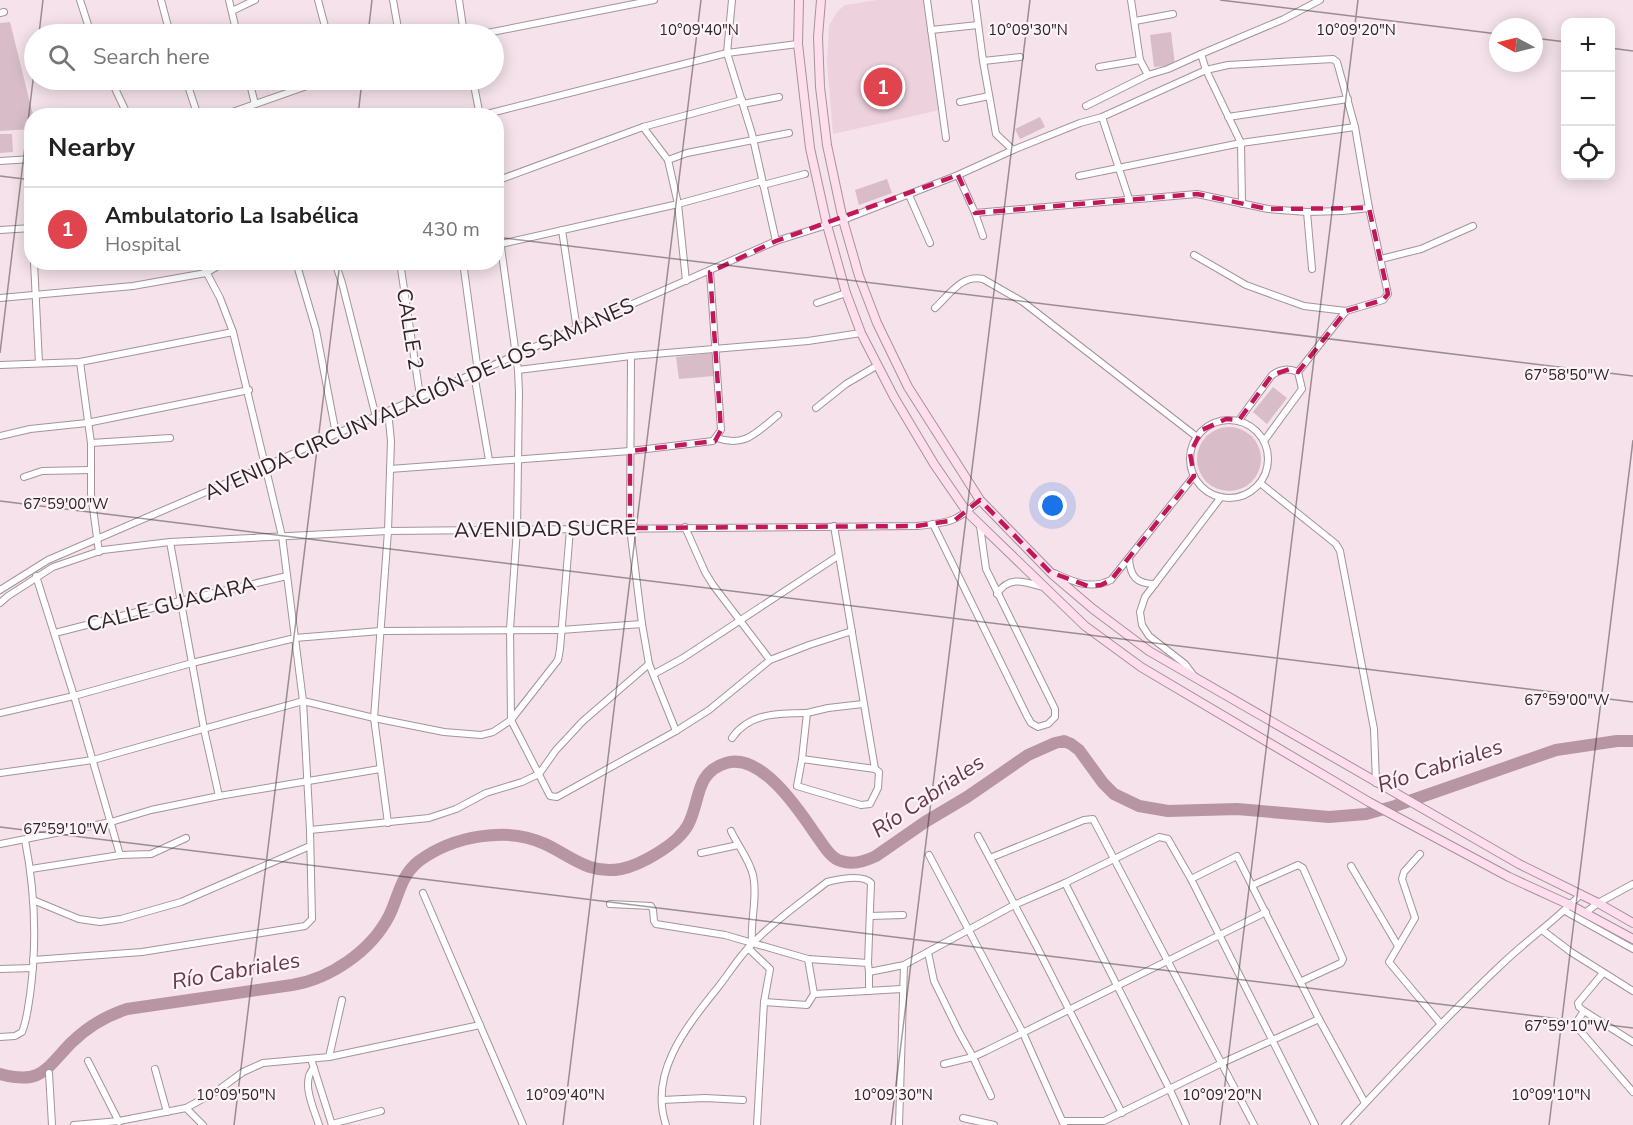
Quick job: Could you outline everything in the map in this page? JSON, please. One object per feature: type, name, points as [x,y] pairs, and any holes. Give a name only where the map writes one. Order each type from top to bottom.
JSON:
[{"type":"main road","points":[[799,0],[798,44],[810,148],[827,225],[846,293],[861,333],[894,397],[934,464],[967,512],[1085,626],[1141,667],[1369,802],[1568,908],[1585,913],[1633,939]]},
{"type":"main road","points":[[821,0],[818,37],[820,87],[827,145],[843,220],[859,276],[873,314],[908,387],[980,500],[1050,572],[1093,609],[1149,651],[1519,864],[1581,894],[1633,923]]},
{"type":"street","points":[[80,0],[88,24]]},
{"type":"street","points":[[161,0],[167,24]]},
{"type":"street","points":[[229,0],[235,24]]},
{"type":"street","points":[[232,11],[255,0]]},
{"type":"street","points":[[318,0],[324,24]]},
{"type":"street","points":[[393,0],[397,24]]},
{"type":"street","points":[[459,0],[463,24]]},
{"type":"street","points":[[504,30],[654,0]]},
{"type":"street","points":[[732,0],[727,53],[743,102],[776,241]]},
{"type":"street","points":[[927,0],[946,138]]},
{"type":"street","points":[[975,0],[997,137],[1013,150]]},
{"type":"street","points":[[1131,0],[1140,60],[1148,75]]},
{"type":"street","points":[[1086,106],[1148,75],[1168,69],[1284,19],[1320,0]]},
{"type":"street","points":[[1135,21],[1173,14]]},
{"type":"street","points":[[931,30],[978,25]]},
{"type":"street","points":[[504,109],[727,53],[798,44]]},
{"type":"street","points":[[1201,54],[1206,70],[1241,143],[1242,204]]},
{"type":"street","points":[[983,61],[1020,57]]},
{"type":"street","name":"AVENIDA CIRCUNVALACIÓN DE LOS SAMANES","points":[[0,590],[48,560],[264,467],[420,396],[710,272],[776,241],[843,220],[958,176],[1013,150],[1080,123],[1102,117],[1206,70],[1228,65],[1333,58],[1337,62],[1348,99]]},
{"type":"street","points":[[1099,67],[1140,60]]},
{"type":"street","points":[[116,90],[124,108]]},
{"type":"street","points":[[189,90],[195,108]]},
{"type":"street","points":[[252,90],[255,104]]},
{"type":"street","points":[[244,108],[295,90]]},
{"type":"street","points":[[474,90],[478,108]]},
{"type":"street","points":[[960,102],[989,96]]},
{"type":"street","points":[[504,178],[643,127],[743,102],[779,98]]},
{"type":"street","points":[[1194,255],[1246,285],[1304,306],[1346,311],[1383,300],[1388,294],[1348,99],[1228,117]]},
{"type":"street","points":[[1102,117],[1129,199]]},
{"type":"street","points":[[643,127],[668,160],[678,204],[686,281]]},
{"type":"street","points":[[1079,176],[1241,143],[1355,127]]},
{"type":"street","points":[[668,160],[687,153],[789,133]]},
{"type":"street","points":[[0,161],[24,159]]},
{"type":"street","points":[[504,243],[805,174]]},
{"type":"street","points":[[958,176],[983,236]]},
{"type":"street","points":[[975,213],[1197,194],[1268,209],[1307,212],[1369,208]]},
{"type":"street","points":[[909,195],[930,243]]},
{"type":"street","points":[[1307,212],[1312,269]]},
{"type":"street","points":[[1381,259],[1420,249],[1473,226]]},
{"type":"street","points":[[0,230],[24,228]]},
{"type":"street","points":[[562,230],[577,330]]},
{"type":"street","points":[[504,268],[518,370],[517,529],[510,629],[511,720],[550,796],[557,797],[676,731],[709,710],[770,660],[852,631]]},
{"type":"street","points":[[34,270],[39,363]]},
{"type":"street","points":[[33,960],[142,952],[305,926],[312,919],[303,701],[282,537],[264,467],[249,390],[233,332],[220,298],[205,270]]},
{"type":"street","points":[[0,298],[133,286],[206,273],[211,270]]},
{"type":"street","points":[[298,270],[316,330],[336,434]]},
{"type":"street","points":[[337,270],[376,417]]},
{"type":"street","name":"CALLE 2","points":[[401,270],[420,396]]},
{"type":"street","points":[[464,270],[489,460]]},
{"type":"street","points":[[390,469],[630,451],[706,443],[717,438],[721,430],[710,272]]},
{"type":"street","points":[[935,308],[964,279],[977,277],[983,279],[1023,302],[1197,437]]},
{"type":"street","points":[[818,303],[846,293]]},
{"type":"street","points":[[1298,372],[1346,311]]},
{"type":"street","points":[[0,365],[80,362],[233,332]]},
{"type":"street","points":[[518,370],[631,356],[808,341],[861,333]]},
{"type":"street","points":[[631,356],[630,528],[642,624],[650,664],[676,731]]},
{"type":"street","points":[[80,362],[91,443],[91,494],[101,551]]},
{"type":"street","points":[[816,408],[846,384],[878,365]]},
{"type":"street","points":[[1239,420],[1272,375],[1278,371],[1290,369],[1298,372]]},
{"type":"street","points":[[1264,441],[1302,390],[1298,372]]},
{"type":"street","points":[[0,436],[30,429],[87,423],[249,390]]},
{"type":"street","points":[[388,411],[390,469],[388,531],[374,718],[388,823]]},
{"type":"street","points":[[717,438],[728,442],[741,441],[754,435],[778,415]]},
{"type":"street","points":[[1226,419],[1239,420],[1251,426],[1261,435],[1269,460],[1260,483],[1251,492],[1239,497],[1221,497],[1203,488],[1194,476],[1190,453],[1202,430],[1226,419]]},
{"type":"street","points":[[91,443],[170,438]]},
{"type":"street","points":[[24,477],[42,471],[91,470]]},
{"type":"street","points":[[1050,572],[1088,586],[1101,585],[1111,580],[1194,476]]},
{"type":"street","points":[[1260,483],[1336,544],[1340,551],[1374,729],[1376,783]]},
{"type":"street","points":[[1196,678],[1185,664],[1149,636],[1142,625],[1140,612],[1145,597],[1221,497]]},
{"type":"street","name":"AVENIDAD SUCRE","points":[[0,603],[36,576],[53,567],[101,551],[170,542],[388,531],[917,526],[954,520],[980,500]]},
{"type":"street","points":[[933,525],[1030,723],[1038,727],[1048,724],[1055,717],[1055,709],[986,569],[980,526]]},
{"type":"street","points":[[807,713],[797,786],[861,805],[870,804],[879,788],[879,772],[875,769],[863,704],[834,526]]},
{"type":"street","points":[[686,527],[705,572],[770,660]]},
{"type":"street","points":[[0,774],[93,760],[303,701],[444,732],[475,735],[493,732],[511,720],[558,660],[570,530]]},
{"type":"street","points":[[170,542],[204,729],[219,796]]},
{"type":"street","points":[[654,674],[683,658],[838,556]]},
{"type":"street","points":[[1129,558],[1132,576],[1138,582],[1155,584]]},
{"type":"street","points":[[36,576],[120,855]]},
{"type":"street","name":"CALLE GUACARA","points":[[55,633],[287,576]]},
{"type":"street","points":[[997,594],[1001,588],[1013,581],[1021,580],[1043,587]]},
{"type":"street","points":[[0,713],[295,638],[380,632],[561,630],[642,624]]},
{"type":"street","points":[[310,830],[429,819],[456,809],[486,793],[539,774],[556,750],[583,721],[650,664]]},
{"type":"street","points":[[732,738],[737,730],[766,715],[807,713],[863,704]]},
{"type":"street","points":[[802,759],[875,769]]},
{"type":"street","points":[[0,844],[111,822],[151,810],[219,796],[380,769]]},
{"type":"street","points":[[990,858],[1090,818],[1094,821],[1254,1125]]},
{"type":"street","points":[[731,831],[753,875],[750,946],[770,969],[764,1002],[757,1125]]},
{"type":"street","points":[[978,836],[1122,1113]]},
{"type":"street","points":[[869,972],[904,965],[1014,905],[1065,884],[1159,837],[1164,837],[1191,879],[1316,1125]]},
{"type":"street","points":[[31,869],[120,855],[151,854],[186,838]]},
{"type":"street","points":[[0,1037],[15,1036],[22,1032],[33,968],[33,900],[31,869],[25,840]]},
{"type":"street","points":[[701,853],[738,845]]},
{"type":"street","points":[[33,900],[79,919],[100,922],[121,919],[181,902],[310,846]]},
{"type":"street","points":[[1420,854],[1404,872],[1402,879],[1415,918],[1389,962],[1440,1023]]},
{"type":"street","points":[[929,855],[1023,1033],[1064,1123],[1104,1122],[1112,1125]]},
{"type":"street","points":[[1191,879],[1236,856],[1240,860],[1319,1019],[1365,1103]]},
{"type":"street","points":[[1253,885],[1298,865],[1303,868],[1343,959],[1341,963],[1302,981]]},
{"type":"street","points":[[1351,866],[1398,945]]},
{"type":"street","points":[[666,1125],[663,1116],[662,1088],[668,1064],[684,1031],[750,946],[827,882],[841,879],[870,881],[872,886],[869,991]]},
{"type":"street","points":[[1065,884],[1186,1125]]},
{"type":"street","points":[[1585,913],[1598,903],[1633,884]]},
{"type":"street","points":[[423,893],[523,1125]]},
{"type":"street","points":[[1345,1125],[1440,1023],[1506,960],[1568,908],[1581,894]]},
{"type":"street","points":[[610,904],[651,906],[656,924],[725,935],[750,946],[808,959],[868,963]]},
{"type":"street","points":[[1568,908],[1633,948]]},
{"type":"street","points":[[944,1064],[973,1057],[1069,1008],[1220,937],[1266,912]]},
{"type":"street","points":[[870,916],[903,915]]},
{"type":"street","points":[[1542,930],[1571,952],[1633,991]]},
{"type":"street","points":[[928,952],[934,981],[991,1096]]},
{"type":"street","points":[[764,1002],[807,1005],[814,994],[808,959]]},
{"type":"street","points":[[899,1125],[904,965]]},
{"type":"street","points":[[0,969],[33,968]]},
{"type":"street","points":[[1603,973],[1578,1003],[1584,1011],[1633,1042]]},
{"type":"street","points":[[814,994],[902,989]]},
{"type":"street","points":[[329,1057],[342,1000]]},
{"type":"street","points":[[1584,1011],[1576,1023],[1577,1027],[1633,1092]]},
{"type":"street","points":[[1104,1122],[1222,1063],[1319,1019]]},
{"type":"street","points":[[74,1125],[119,1123],[186,1108],[217,1091],[243,1072],[263,1063],[329,1057],[480,1025]]},
{"type":"street","points":[[311,1059],[332,1125],[381,1111]]},
{"type":"street","points":[[88,1061],[119,1123]]},
{"type":"street","points":[[314,1068],[308,1078],[309,1091],[319,1125]]},
{"type":"street","points":[[155,1069],[167,1112]]},
{"type":"street","points":[[49,1072],[52,1125]]},
{"type":"street","points":[[662,1100],[705,1098],[743,1100]]},
{"type":"street","points":[[186,1108],[202,1125]]},
{"type":"street","points":[[963,1118],[994,1125]]},
{"type":"highlighted area","points":[[958,175],[975,213],[1197,194],[1268,209],[1369,208],[1388,294],[1383,300],[1346,311],[1298,372],[1290,369],[1272,375],[1239,420],[1226,419],[1202,430],[1190,453],[1194,476],[1111,580],[1101,585],[1088,586],[1050,572],[980,500],[955,520],[917,526],[630,528],[630,451],[715,441],[721,430],[710,272],[776,241]]},
{"type":"shaded area","points":[[877,0],[926,0],[940,110],[833,134],[827,63],[829,26],[837,12],[845,5]]},
{"type":"shaded area","points":[[10,22],[24,79],[24,90],[27,90],[31,108],[24,108],[24,129],[0,131],[0,23]]},
{"type":"shaded area","points":[[1171,32],[1175,65],[1154,67],[1150,35]]},
{"type":"shaded area","points":[[1040,117],[1045,127],[1020,139],[1015,129]]},
{"type":"shaded area","points":[[0,134],[12,134],[13,152],[0,153]]},
{"type":"shaded area","points":[[887,179],[892,193],[859,205],[855,190]]},
{"type":"shaded area","points":[[712,353],[714,376],[679,379],[676,357]]},
{"type":"shaded area","points":[[1273,387],[1287,398],[1267,424],[1253,412]]},
{"type":"shaded area","points":[[1223,427],[1235,427],[1252,436],[1259,447],[1261,459],[1259,471],[1252,482],[1235,491],[1223,491],[1211,486],[1202,477],[1197,465],[1197,453],[1202,441],[1211,432]]},
{"type":"waterway","name":"Río Cabriales","points":[[0,1074],[25,1078],[41,1073],[90,1027],[127,1009],[292,985],[321,977],[335,970],[372,941],[389,916],[404,880],[413,867],[433,852],[448,845],[480,836],[514,836],[545,844],[590,867],[610,870],[629,867],[658,853],[683,832],[692,816],[703,781],[708,774],[726,763],[739,762],[752,766],[765,774],[789,798],[830,854],[850,863],[876,856],[1028,755],[1064,741],[1079,750],[1114,794],[1139,806],[1168,811],[1237,809],[1329,817],[1366,814],[1395,806],[1556,750],[1617,741],[1633,741]]},
{"type":"place","name":"Ambulatorio La Isabélica","points":[[883,87]]}]
